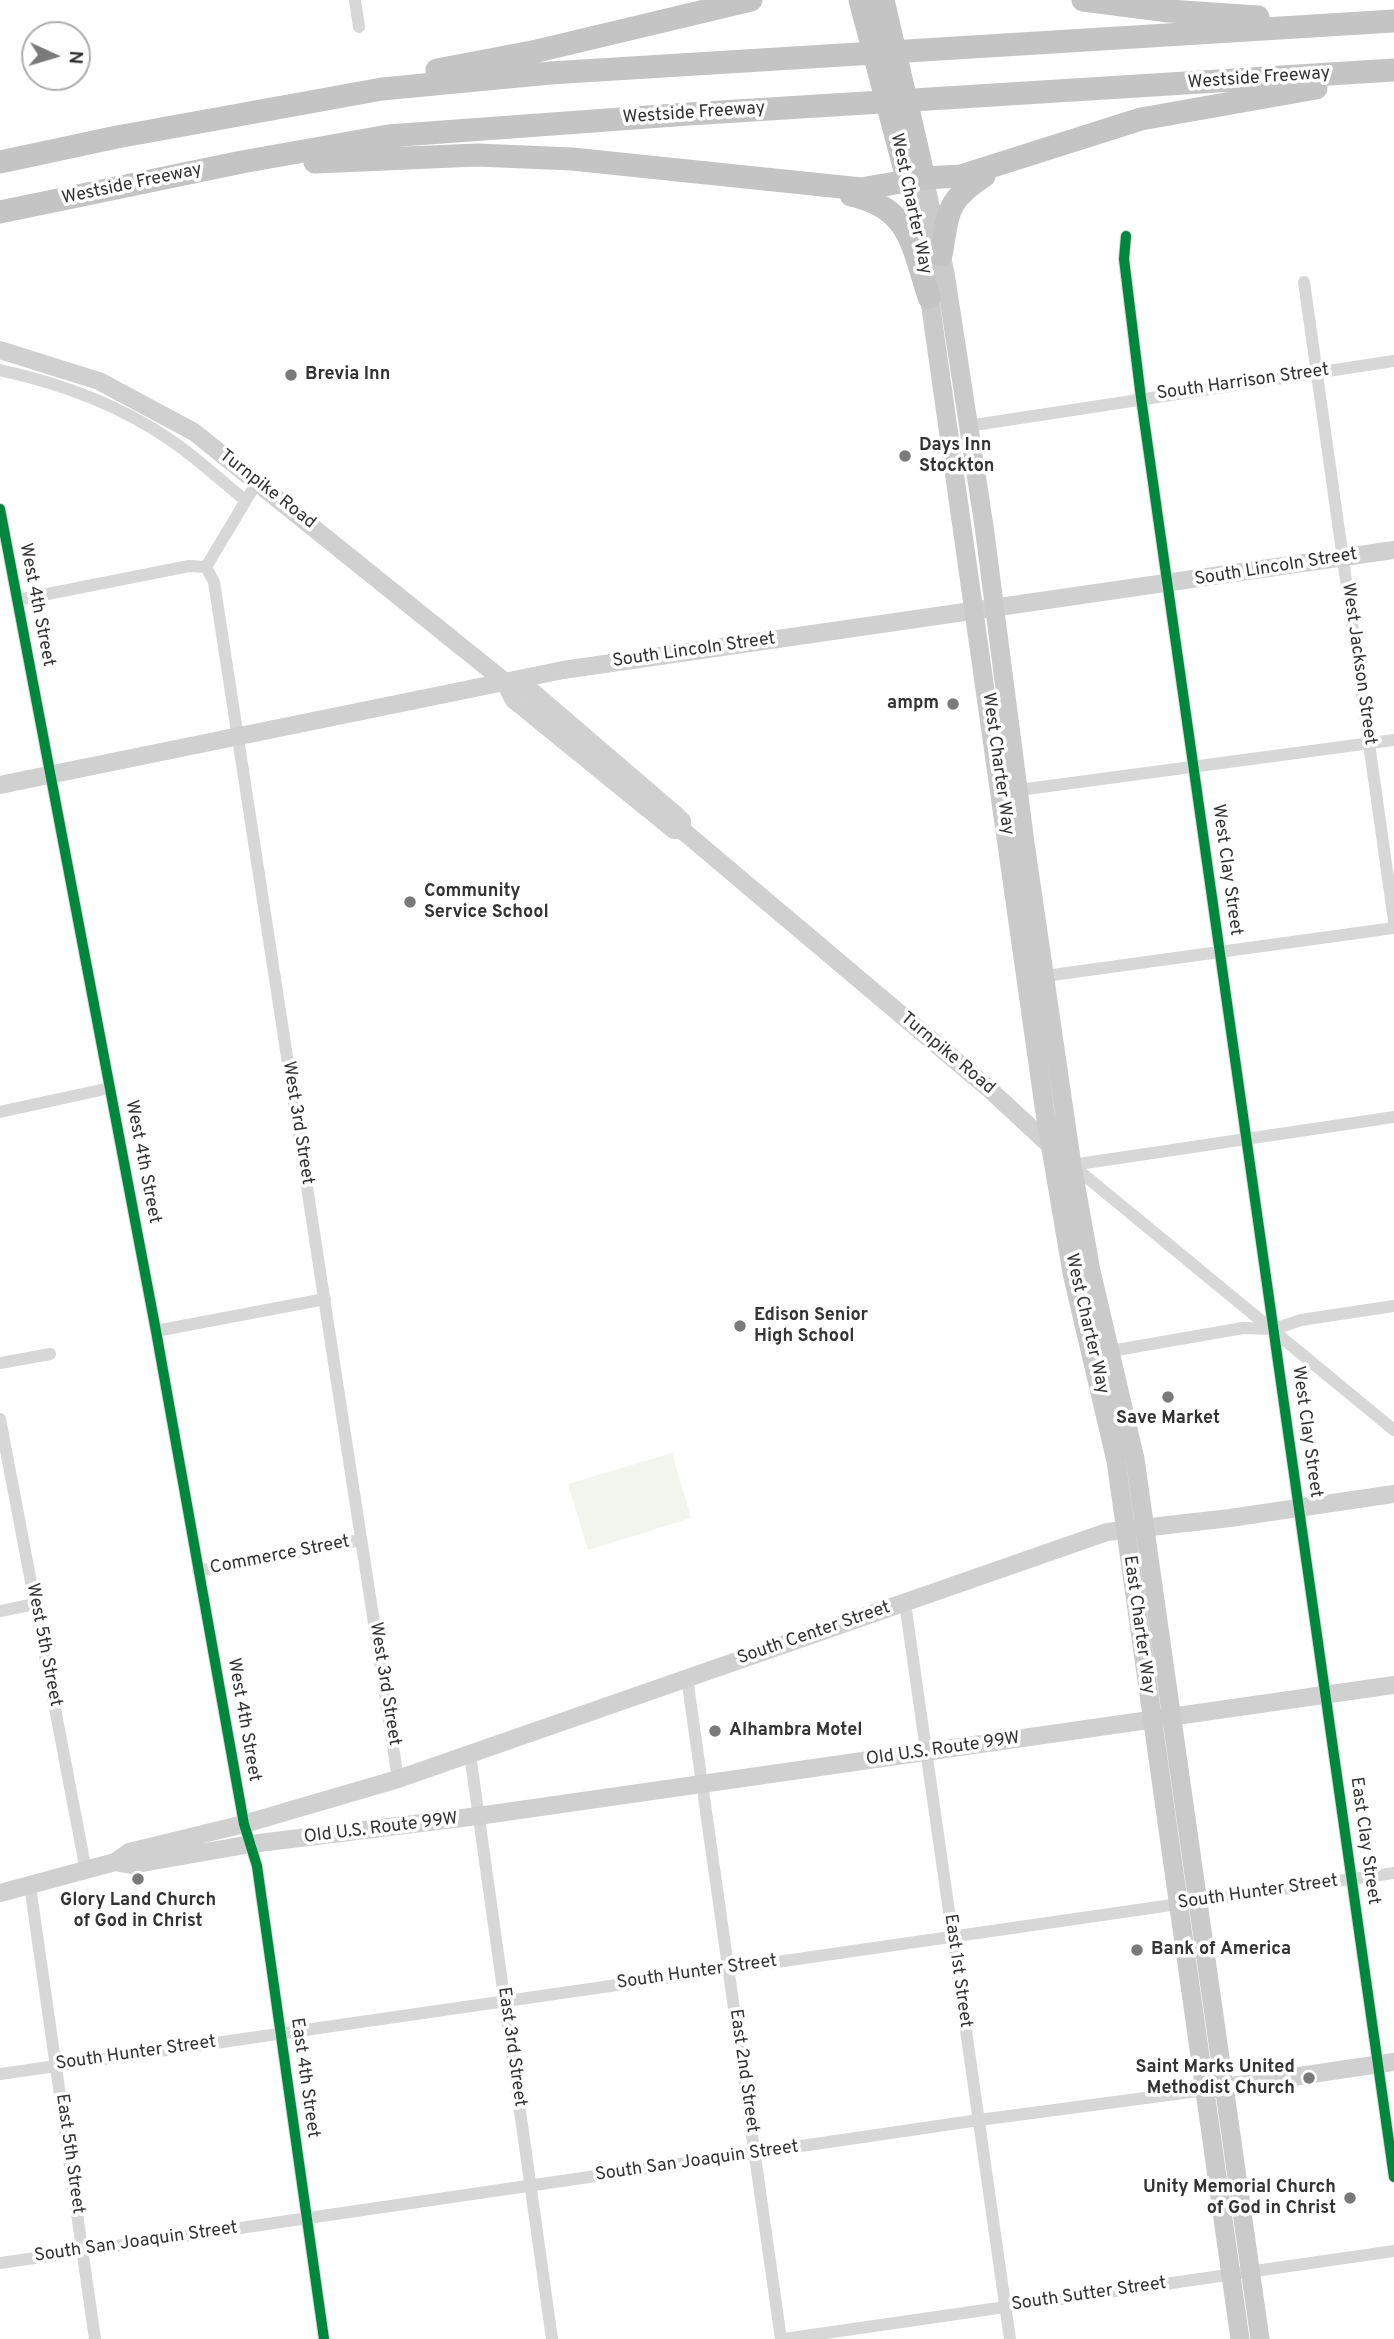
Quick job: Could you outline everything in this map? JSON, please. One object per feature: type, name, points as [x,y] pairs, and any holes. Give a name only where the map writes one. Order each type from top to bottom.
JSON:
[{"type":"highway","points":[[382,89],[420,73],[537,51],[751,0]]},
{"type":"highway","name":"West Charter Way","points":[[860,0],[916,180]]},
{"type":"highway","name":"West Charter Way","points":[[883,0],[916,180]]},
{"type":"highway","points":[[1083,0],[1250,17],[1394,21]]},
{"type":"highway","points":[[0,162],[117,137],[382,89],[550,73],[1394,21]]},
{"type":"highway","points":[[242,162],[477,155],[558,158],[654,165],[861,189],[961,176],[1141,119],[1394,73]]},
{"type":"highway","name":"Westside Freeway","points":[[0,212],[242,162],[388,136],[940,99],[1394,73]]},
{"type":"highway","points":[[941,255],[949,208],[955,197],[998,166]]},
{"type":"highway","points":[[793,183],[868,199],[890,209],[904,228],[929,297]]},
{"type":"main road","name":"West Charter Way","points":[[916,180],[941,255],[968,426],[1072,1165],[1091,1271],[1135,1458],[1135,1529]]},
{"type":"main road","name":"West Charter Way","points":[[916,180],[929,297],[1072,1273],[1135,1529]]},
{"type":"main road","points":[[936,346],[949,361],[956,411],[968,426]]},
{"type":"main road","points":[[993,733],[1003,744],[1010,783],[1019,790]]},
{"type":"main road","points":[[1020,924],[1028,927],[1036,974],[1045,976]]},
{"type":"main road","name":"East Charter Way","points":[[1135,1529],[1171,1716]]},
{"type":"main road","name":"East Charter Way","points":[[1135,1529],[1151,1720]]},
{"type":"main road","points":[[1171,1716],[1188,1903],[1215,2089],[1251,2272],[1260,2339]]},
{"type":"main road","points":[[1151,1720],[1188,1903]]},
{"type":"main road","points":[[1215,2089],[1230,2274],[1240,2339]]},
{"type":"street","points":[[355,0],[359,27]]},
{"type":"street","name":"West Clay Street","points":[[1126,236],[1124,259],[1141,398],[1299,1509]]},
{"type":"street","name":"West Jackson Street","points":[[1304,282],[1394,921]]},
{"type":"street","name":"Turnpike Road","points":[[0,350],[66,369],[128,395],[194,432],[504,681],[528,688],[988,1088],[1052,1148],[1394,1430]]},
{"type":"street","name":"South Harrison Street","points":[[968,426],[1394,361]]},
{"type":"street","points":[[0,370],[51,383],[123,412],[170,440],[245,500]]},
{"type":"street","points":[[17,600],[189,566],[206,567],[257,482]]},
{"type":"street","name":"West 4th Street","points":[[0,509],[156,1331],[244,1824]]},
{"type":"street","name":"South Lincoln Street","points":[[0,785],[504,681],[1394,550]]},
{"type":"street","name":"West 3rd Street","points":[[206,567],[214,582],[398,1779]]},
{"type":"street","points":[[1019,790],[1394,740]]},
{"type":"street","points":[[1045,976],[1394,928]]},
{"type":"street","points":[[0,1112],[110,1088]]},
{"type":"street","points":[[1072,1165],[1394,1117]]},
{"type":"street","points":[[156,1331],[325,1299]]},
{"type":"street","points":[[1111,1351],[1243,1328],[1274,1329],[1301,1320],[1394,1307]]},
{"type":"street","points":[[0,1363],[50,1354]]},
{"type":"street","name":"West 5th Street","points":[[0,1419],[86,1871]]},
{"type":"street","name":"South Center Street","points":[[244,1824],[398,1779],[1107,1532],[1299,1509],[1394,1494]]},
{"type":"street","name":"East Clay Street","points":[[1299,1509],[1352,1879],[1386,2063],[1394,2177]]},
{"type":"street","name":"Commerce Street","points":[[198,1572],[361,1540]]},
{"type":"street","name":"East 1st Street","points":[[905,1602],[1010,2339]]},
{"type":"street","points":[[0,1611],[35,1604]]},
{"type":"street","name":"East 2nd Street","points":[[687,1678],[782,2339]]},
{"type":"street","name":"Old U.S. Route 99W","points":[[115,1862],[131,1865],[251,1844],[478,1816],[1394,1685]]},
{"type":"street","name":"East 3rd Street","points":[[470,1754],[552,2339]]},
{"type":"street","name":"Old U.S. Route 99W","points":[[0,1893],[115,1862],[129,1852],[244,1824]]},
{"type":"street","name":"East 4th Street","points":[[244,1824],[251,1844],[324,2339]]},
{"type":"street","name":"South Hunter Street","points":[[0,2074],[1394,1873]]},
{"type":"street","name":"East 5th Street","points":[[30,1886],[95,2339]]},
{"type":"street","name":"South San Joaquin Street","points":[[0,2263],[1386,2063]]},
{"type":"street","name":"South Sutter Street","points":[[782,2339],[1394,2251]]},
{"type":"shaded area","points":[[672,1453],[691,1518],[588,1550],[568,1484]]},
{"type":"cycle path","points":[[1126,236],[1124,259],[1141,398],[1394,2177]]},
{"type":"cycle path","points":[[0,509],[156,1331],[244,1824],[257,1866],[324,2339]]},
{"type":"place","name":"Brevia Inn","points":[[291,375]]},
{"type":"place","name":"Days Inn Stockton","points":[[905,456]]},
{"type":"place","name":"ampm","points":[[953,704]]},
{"type":"place","name":"Community Service School","points":[[410,902]]},
{"type":"place","name":"Edison Senior High School","points":[[740,1326]]},
{"type":"place","name":"Save Market","points":[[1168,1397]]},
{"type":"place","name":"Alhambra Motel","points":[[715,1731]]},
{"type":"place","name":"Glory Land Church of God in Christ","points":[[138,1879]]},
{"type":"place","name":"Bank of America","points":[[1137,1950]]},
{"type":"place","name":"Saint Marks United Methodist Church","points":[[1309,2078]]},
{"type":"place","name":"Unity Memorial Church of God in Christ","points":[[1350,2198]]}]
